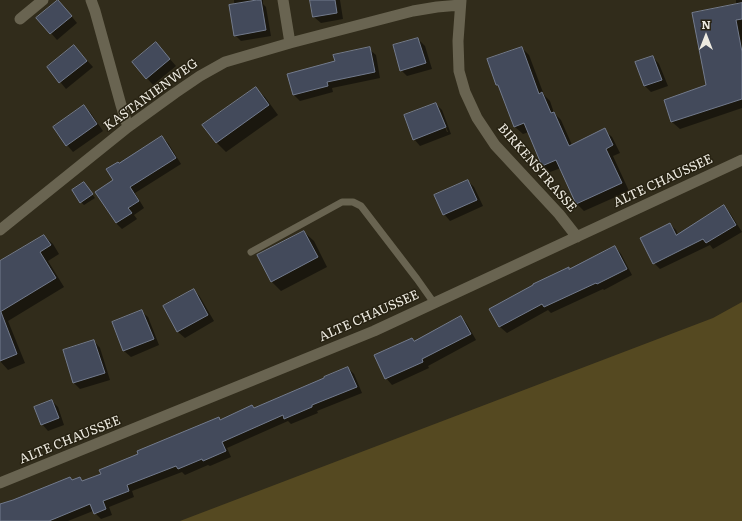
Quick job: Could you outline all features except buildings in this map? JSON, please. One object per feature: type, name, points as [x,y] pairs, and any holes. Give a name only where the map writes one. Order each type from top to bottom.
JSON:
[{"type":"street","points":[[20,19],[43,0]]},
{"type":"street","points":[[91,0],[128,128]]},
{"type":"street","points":[[284,0],[290,43]]},
{"type":"street","name":"KASTANIENWEG","points":[[0,230],[128,128],[200,76],[225,62],[290,43],[413,11],[460,3]]},
{"type":"street","name":"BIRKENSTRASSE","points":[[460,3],[458,41],[459,71],[465,92],[478,118],[495,145],[577,236]]},
{"type":"street","name":"ALTE CHAUSSEE","points":[[0,484],[374,331],[742,160]]},
{"type":"lane","points":[[251,252],[342,202],[353,202],[361,206],[434,303]]},
{"type":"shaded area","points":[[742,302],[742,521],[180,521],[713,318]]}]
